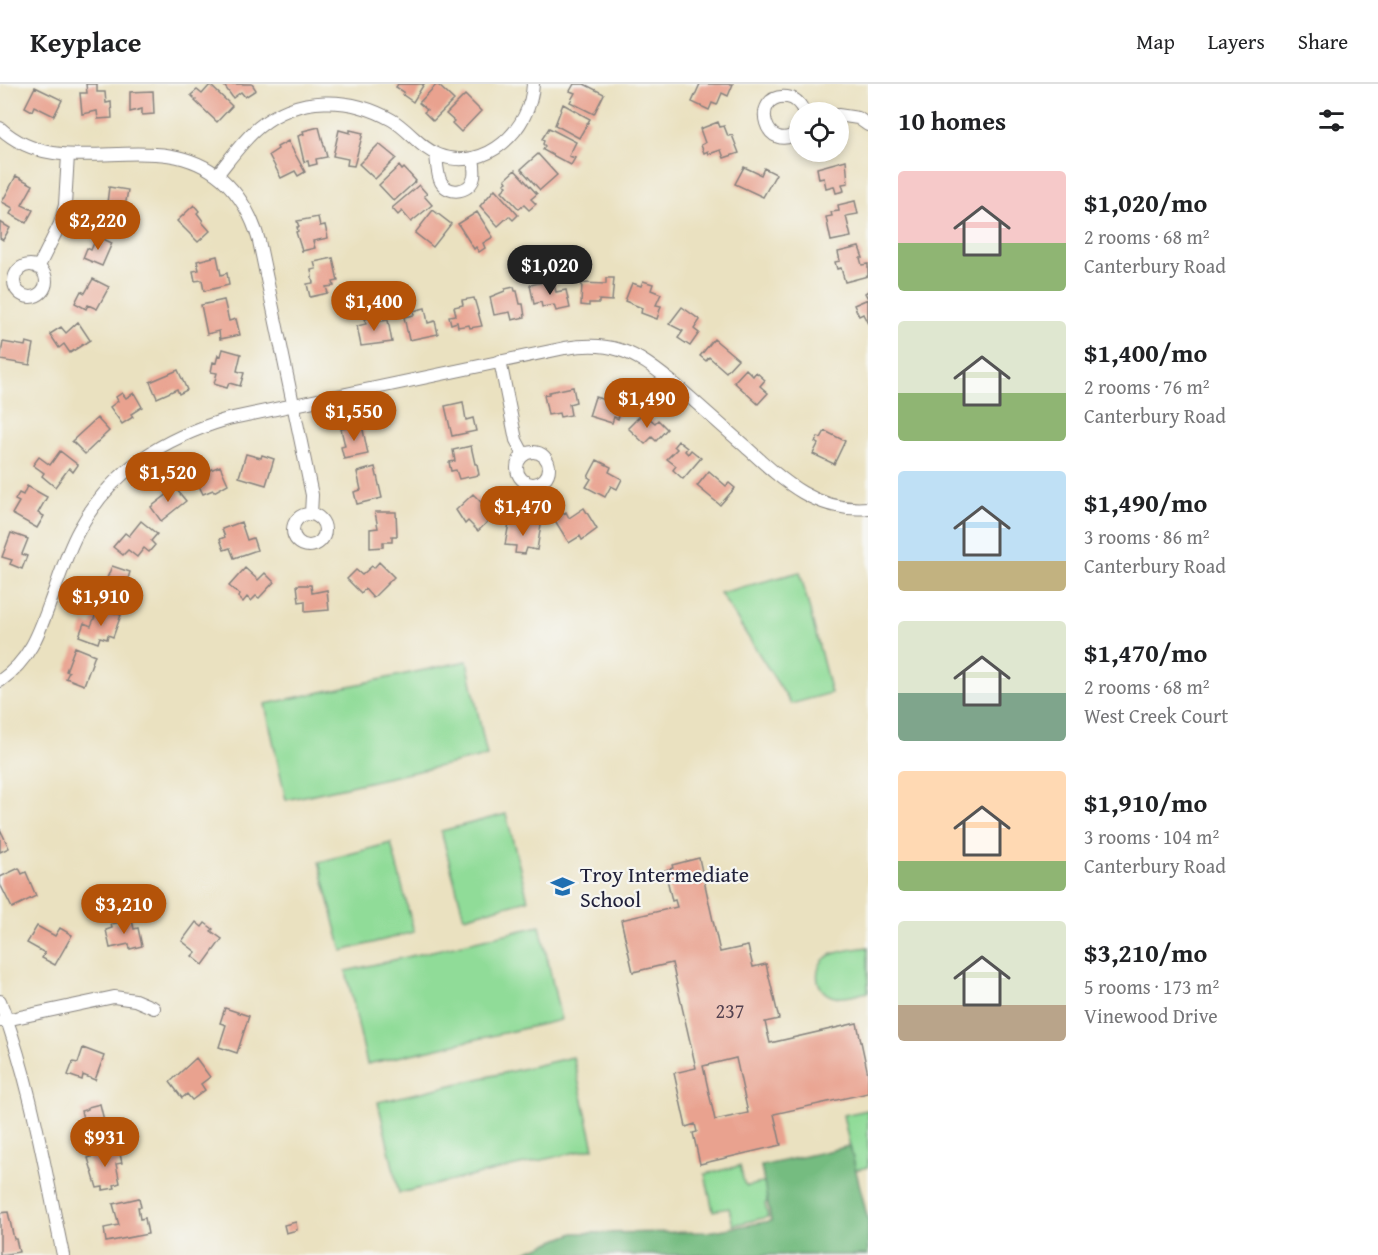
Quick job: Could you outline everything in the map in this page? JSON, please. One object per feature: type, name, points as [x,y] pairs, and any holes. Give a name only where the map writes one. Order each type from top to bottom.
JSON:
[{"type":"street","points":[[217,175],[243,144],[266,122],[302,105],[326,101],[350,103],[373,110],[394,122],[426,149],[436,154],[453,159],[473,158],[499,147],[515,132],[532,100],[533,84]]},
{"type":"street","points":[[789,137],[774,135],[767,127],[765,112],[774,99],[784,97],[796,102]]},
{"type":"street","points":[[849,117],[858,118],[868,125]]},
{"type":"street","points":[[0,129],[20,143],[38,150],[68,155],[165,153],[194,161],[217,175],[238,196],[256,230],[312,495],[311,514]]},
{"type":"street","points":[[436,154],[441,182],[451,190],[458,191],[466,189],[472,183],[473,158]]},
{"type":"street","points":[[38,268],[60,224],[65,205],[68,155]]},
{"type":"street","points":[[0,681],[20,665],[34,644],[78,531],[96,503],[117,479],[141,458],[168,441],[197,428],[228,419],[500,361],[577,346],[598,346],[620,350],[650,364],[792,487],[823,503],[840,508],[868,508]]},
{"type":"street","points":[[500,361],[516,440],[524,455]]},
{"type":"street","points":[[4,1020],[114,997],[135,1000],[154,1008]]},
{"type":"street","points":[[0,1002],[34,1119],[63,1255]]},
{"type":"green space","points":[[800,572],[831,693],[791,704],[720,593]]},
{"type":"green space","points":[[467,661],[487,756],[286,800],[265,704]]},
{"type":"green space","points":[[506,814],[528,900],[464,917],[441,831]]},
{"type":"green space","points":[[391,843],[414,932],[342,951],[319,862]]},
{"type":"green space","points":[[540,926],[561,1020],[367,1064],[346,971]]},
{"type":"green space","points":[[868,947],[868,992],[848,997],[835,997],[823,991],[817,974],[819,967],[827,957],[847,950]]},
{"type":"green space","points":[[573,1057],[594,1148],[399,1193],[378,1102]]},
{"type":"green space","points":[[868,1110],[868,1167],[855,1170],[843,1115]]},
{"type":"green space","points":[[850,1146],[868,1220],[868,1255],[518,1255],[574,1233],[708,1232],[771,1221],[761,1166]]},
{"type":"green space","points":[[740,1166],[744,1183],[747,1186],[767,1182],[771,1196],[765,1204],[768,1217],[733,1225],[729,1208],[713,1211],[705,1174]]},
{"type":"building","points":[[86,84],[97,84],[97,92],[105,92],[106,103],[111,102],[112,118],[98,119],[97,111],[82,114],[80,93],[87,93]]},
{"type":"building","points":[[223,84],[252,84],[256,90],[245,97],[241,92],[233,98]]},
{"type":"building","points":[[398,84],[424,84],[413,102],[396,87]]},
{"type":"building","points":[[437,84],[454,100],[433,121],[424,112],[427,110],[419,103]]},
{"type":"building","points":[[574,84],[584,84],[604,94],[594,114],[570,102],[575,93],[570,91]]},
{"type":"building","points":[[700,84],[733,84],[728,96],[722,93],[717,105],[712,103],[709,110],[692,102]]},
{"type":"building","points":[[210,85],[232,106],[217,122],[191,95],[197,90],[202,94]]},
{"type":"building","points":[[35,87],[62,100],[54,116],[34,106],[32,111],[25,107]]},
{"type":"building","points":[[153,91],[154,114],[142,115],[142,109],[130,112],[130,92]]},
{"type":"building","points":[[465,95],[481,111],[461,132],[446,114]]},
{"type":"building","points":[[563,104],[590,119],[579,138],[555,125]]},
{"type":"building","points":[[718,122],[720,127],[724,126],[728,136],[732,135],[739,153],[724,158],[721,150],[709,154],[708,151],[704,153],[701,145],[705,143],[700,129]]},
{"type":"building","points":[[319,127],[327,157],[316,159],[317,164],[309,166],[308,161],[304,162],[298,136],[304,134],[303,131]]},
{"type":"building","points":[[549,128],[576,142],[569,156],[575,158],[571,165],[543,150],[545,146],[542,139]]},
{"type":"building","points":[[339,130],[363,133],[354,166],[347,165],[348,159],[333,156]]},
{"type":"building","points":[[288,141],[305,172],[298,176],[295,171],[281,178],[269,155]]},
{"type":"building","points":[[379,144],[396,158],[375,179],[359,164]]},
{"type":"building","points":[[538,154],[557,175],[540,190],[521,169]]},
{"type":"building","points":[[846,162],[848,183],[842,184],[844,191],[836,193],[834,186],[826,188],[824,178],[819,179],[817,168]]},
{"type":"building","points":[[399,166],[402,170],[404,168],[416,181],[394,201],[379,185]]},
{"type":"building","points":[[744,167],[761,175],[764,168],[776,174],[763,197],[735,184]]},
{"type":"building","points":[[515,170],[537,194],[531,199],[536,204],[529,210],[524,205],[519,209],[502,191],[507,186],[504,184],[507,182],[505,179]]},
{"type":"building","points":[[16,176],[33,185],[22,205],[33,210],[26,223],[10,214],[13,208],[2,202]]},
{"type":"building","points":[[419,185],[427,194],[424,196],[432,205],[411,222],[402,211],[398,215],[392,208]]},
{"type":"building","points":[[109,187],[128,190],[124,213],[113,211],[112,217],[99,215],[101,203],[107,203]]},
{"type":"building","points":[[495,189],[518,215],[513,220],[509,216],[498,226],[480,206]]},
{"type":"building","points":[[855,201],[858,214],[846,216],[851,237],[831,241],[826,217],[832,216],[831,212],[839,211],[838,205]]},
{"type":"building","points":[[194,205],[199,211],[197,213],[202,222],[210,231],[198,242],[177,221]]},
{"type":"building","points":[[433,210],[451,224],[433,247],[415,233]]},
{"type":"building","points":[[477,212],[493,237],[483,243],[485,248],[479,252],[476,247],[474,249],[458,224]]},
{"type":"building","points":[[318,217],[320,226],[325,225],[328,238],[313,241],[315,248],[302,251],[296,232],[299,227],[297,221]]},
{"type":"building","points":[[0,222],[10,228],[3,240],[0,238]]},
{"type":"building","points":[[97,236],[112,243],[102,266],[83,258],[87,248],[91,250]]},
{"type":"building","points":[[859,247],[863,258],[860,258],[862,265],[868,264],[868,276],[845,282],[841,268],[837,269],[835,262],[840,261],[838,252]]},
{"type":"building","points":[[217,256],[221,275],[227,273],[229,285],[204,291],[202,280],[195,281],[193,271],[199,270],[197,261]]},
{"type":"building","points":[[333,258],[338,281],[333,282],[334,286],[326,287],[328,293],[310,297],[307,284],[313,283],[311,270],[316,269],[314,262]]},
{"type":"building","points":[[606,278],[614,278],[612,301],[599,300],[599,303],[589,303],[589,306],[581,305],[582,283],[606,284]]},
{"type":"building","points":[[93,279],[109,287],[97,309],[88,305],[86,309],[75,303],[81,291],[85,293]]},
{"type":"building","points":[[553,280],[556,292],[566,290],[570,308],[556,311],[554,305],[542,307],[541,302],[534,304],[530,285]]},
{"type":"building","points":[[643,281],[653,284],[651,290],[661,294],[656,305],[661,306],[657,319],[641,313],[642,308],[625,301],[632,283],[641,286]]},
{"type":"building","points":[[514,287],[520,304],[523,304],[525,317],[512,320],[510,312],[494,315],[490,297]]},
{"type":"building","points":[[474,298],[482,326],[470,328],[469,325],[458,327],[457,322],[451,324],[449,316],[456,315],[454,307],[463,305],[462,300]]},
{"type":"building","points":[[868,299],[868,324],[863,314],[859,316],[854,305]]},
{"type":"building","points":[[224,300],[229,321],[236,319],[240,335],[220,339],[219,331],[207,334],[201,305]]},
{"type":"building","points":[[682,307],[700,320],[694,329],[699,333],[690,346],[678,338],[683,331],[669,324]]},
{"type":"building","points":[[425,308],[428,323],[435,321],[438,334],[409,340],[404,317],[414,315],[413,311]]},
{"type":"building","points":[[376,316],[377,322],[388,320],[392,342],[361,346],[357,326],[366,324],[365,319]]},
{"type":"building","points":[[78,322],[90,340],[70,353],[64,344],[59,348],[50,334],[61,327],[66,333]]},
{"type":"building","points":[[714,339],[738,359],[726,372],[709,357],[706,361],[700,356]]},
{"type":"building","points":[[3,342],[25,346],[26,342],[34,344],[30,365],[0,360]]},
{"type":"building","points":[[223,349],[241,354],[237,371],[244,373],[240,386],[229,383],[227,388],[214,384],[217,373],[211,372],[213,362],[216,363]]},
{"type":"building","points":[[746,369],[753,376],[756,372],[765,380],[760,386],[768,393],[758,404],[734,382]]},
{"type":"building","points":[[178,370],[187,390],[179,394],[177,389],[157,398],[150,382]]},
{"type":"building","points":[[573,387],[576,402],[569,404],[571,415],[560,417],[559,413],[548,415],[544,395]]},
{"type":"building","points":[[122,393],[126,398],[134,393],[142,407],[122,424],[110,407],[118,401],[116,397]]},
{"type":"building","points":[[618,393],[631,397],[625,414],[620,412],[618,419],[614,417],[612,423],[589,416],[595,397],[615,403]]},
{"type":"building","points":[[463,402],[466,420],[473,418],[476,431],[452,436],[445,406]]},
{"type":"building","points":[[643,413],[655,423],[658,420],[667,429],[656,441],[652,437],[645,444],[628,428]]},
{"type":"building","points":[[97,418],[109,431],[85,454],[72,441]]},
{"type":"building","points":[[362,425],[368,454],[344,459],[341,447],[345,446],[341,429]]},
{"type":"building","points":[[825,431],[845,441],[834,464],[813,454],[818,444],[815,442]]},
{"type":"building","points":[[678,441],[687,448],[685,451],[688,454],[691,450],[701,458],[683,479],[673,470],[676,466],[667,459],[677,449],[674,446]]},
{"type":"building","points":[[471,446],[479,475],[459,479],[456,470],[451,471],[449,462],[455,461],[453,450]]},
{"type":"building","points":[[60,451],[78,465],[73,472],[69,468],[55,487],[42,476],[44,473],[33,465],[39,457],[50,465]]},
{"type":"building","points":[[246,454],[261,458],[262,455],[274,459],[266,485],[239,477]]},
{"type":"building","points":[[597,460],[611,467],[609,472],[622,479],[617,489],[611,486],[605,497],[586,487],[591,479],[588,477]]},
{"type":"building","points":[[220,466],[228,484],[214,492],[213,490],[203,494],[198,484],[193,486],[188,474],[202,469],[203,473]]},
{"type":"building","points":[[375,467],[382,498],[357,504],[354,492],[361,490],[357,472]]},
{"type":"building","points":[[709,471],[726,486],[729,483],[735,488],[720,505],[697,486]]},
{"type":"building","points":[[172,484],[186,501],[161,521],[151,507],[169,493],[166,489]]},
{"type":"building","points":[[27,486],[47,497],[38,513],[44,516],[37,528],[12,514],[19,502],[15,500],[19,493],[23,495]]},
{"type":"building","points":[[473,494],[485,506],[490,501],[499,511],[478,531],[468,521],[465,524],[456,510]]},
{"type":"building","points":[[584,508],[597,529],[582,540],[580,536],[569,543],[554,519],[566,512],[569,518]]},
{"type":"building","points":[[375,512],[396,512],[397,536],[392,536],[392,542],[383,542],[383,547],[370,548],[370,529],[378,528]]},
{"type":"building","points":[[141,521],[157,534],[151,541],[155,545],[149,552],[144,548],[137,557],[128,550],[123,555],[113,547],[125,533],[129,536]]},
{"type":"building","points":[[241,522],[247,540],[253,538],[257,550],[234,558],[230,548],[224,550],[220,539],[225,537],[222,529]]},
{"type":"building","points":[[529,522],[541,524],[537,550],[527,548],[525,554],[515,553],[516,546],[505,545],[509,523],[528,526]]},
{"type":"building","points":[[11,533],[28,539],[22,554],[27,556],[22,569],[10,564],[12,560],[2,557]]},
{"type":"building","points":[[379,562],[394,577],[373,598],[365,589],[361,593],[347,579],[356,570],[362,575]]},
{"type":"building","points":[[112,566],[130,572],[127,582],[132,584],[129,593],[123,591],[119,601],[95,592],[99,581],[105,583]]},
{"type":"building","points":[[245,568],[258,580],[265,573],[274,582],[259,598],[256,596],[251,601],[247,597],[243,602],[238,597],[240,595],[229,586]]},
{"type":"building","points":[[297,585],[311,585],[312,593],[327,590],[329,610],[305,612],[305,601],[299,602]]},
{"type":"building","points":[[103,609],[121,615],[113,637],[108,635],[107,639],[100,637],[98,643],[79,636],[84,623],[91,626],[96,614],[101,616]]},
{"type":"building","points":[[75,647],[95,655],[84,685],[66,678],[69,672],[66,671]]},
{"type":"building","points":[[0,829],[9,848],[0,852]]},
{"type":"building","name":"Troy Intermediate School","points":[[699,858],[720,952],[748,946],[753,967],[766,964],[779,1019],[765,1022],[770,1043],[857,1023],[868,1074],[868,1093],[774,1114],[781,1145],[700,1164],[693,1133],[697,1132],[695,1124],[686,1127],[674,1073],[696,1068],[672,963],[633,972],[621,920],[677,907],[675,900],[672,901],[665,870],[673,868],[672,865]],"holes":[[[736,1058],[748,1113],[715,1120],[703,1066]]]},
{"type":"building","points":[[19,868],[22,874],[26,872],[36,896],[12,908],[0,884],[0,877]]},
{"type":"building","points":[[132,920],[134,929],[138,928],[142,946],[130,949],[129,944],[110,948],[106,930],[112,928],[111,924]]},
{"type":"building","points":[[196,922],[202,927],[205,923],[222,939],[203,965],[192,956],[196,952],[182,941]]},
{"type":"building","points":[[37,926],[55,936],[60,928],[72,935],[55,965],[42,958],[45,953],[27,943]]},
{"type":"building","points":[[225,1008],[249,1016],[237,1053],[219,1047],[226,1025],[220,1023]]},
{"type":"building","points":[[83,1048],[104,1056],[95,1080],[83,1075],[82,1080],[68,1075],[73,1062],[78,1063]]},
{"type":"building","points":[[196,1058],[210,1077],[201,1084],[205,1090],[192,1100],[187,1094],[182,1098],[170,1082]]},
{"type":"building","points":[[100,1104],[108,1137],[86,1142],[80,1119],[83,1118],[81,1111]]},
{"type":"building","points":[[113,1148],[114,1155],[120,1154],[122,1163],[116,1164],[120,1183],[114,1185],[115,1188],[103,1190],[103,1187],[97,1188],[88,1158],[91,1157],[90,1152]]},
{"type":"building","points":[[139,1198],[140,1219],[145,1218],[148,1234],[106,1242],[104,1228],[119,1225],[113,1204]]},
{"type":"building","points":[[8,1212],[19,1252],[0,1255],[0,1213]]},
{"type":"building","points":[[296,1222],[297,1230],[286,1233],[284,1225]]},
{"type":"place","name":"Troy Intermediate School","points":[[562,887]]}]
